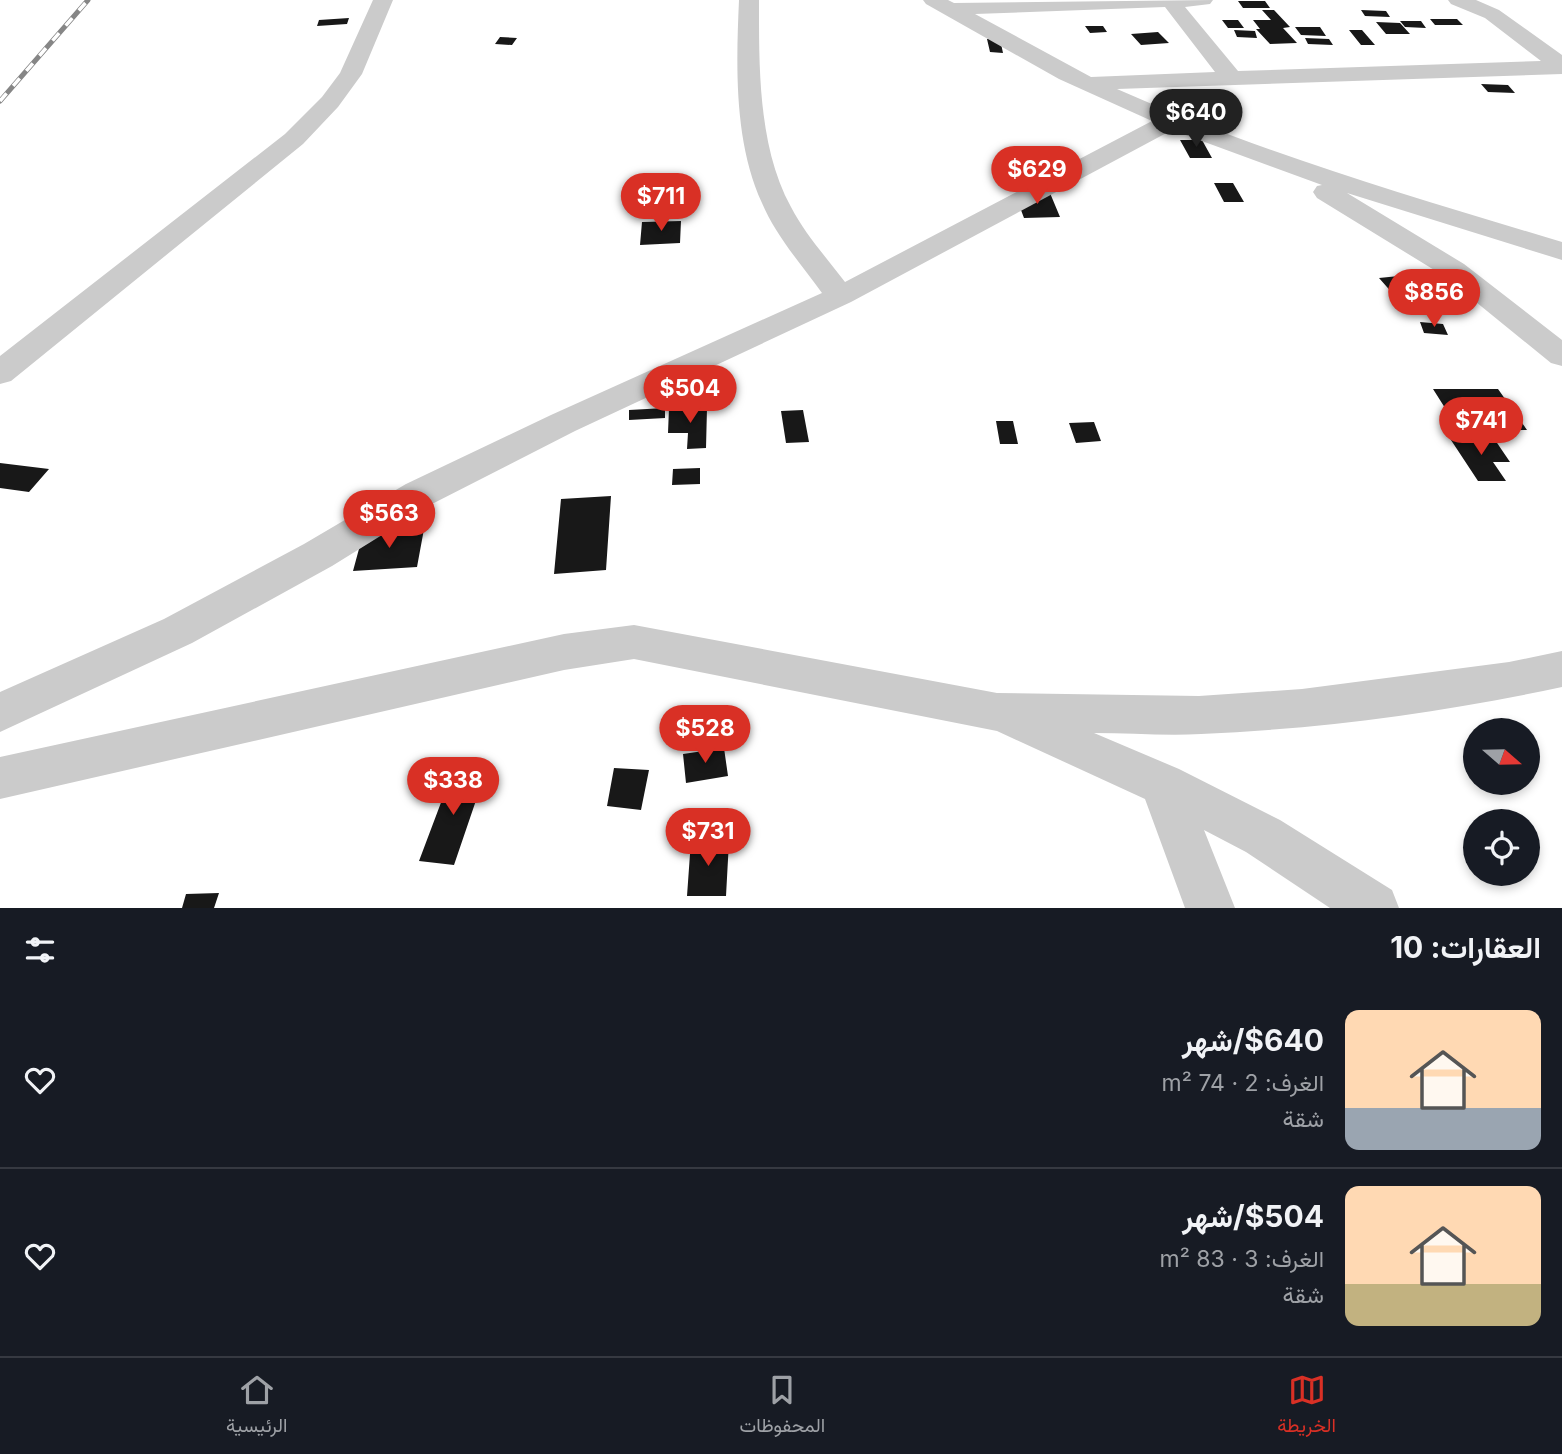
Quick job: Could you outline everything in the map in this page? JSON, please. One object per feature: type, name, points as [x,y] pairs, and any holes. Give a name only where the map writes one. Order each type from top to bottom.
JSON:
[{"type":"street","points":[[0,373],[294,139],[330,102],[351,74],[383,0]]},
{"type":"street","points":[[749,0],[754,134],[760,162],[775,204],[840,296]]},
{"type":"street","points":[[942,5],[1203,0]]},
{"type":"street","points":[[1458,0],[1492,14],[1562,67]]},
{"type":"street","points":[[1170,1],[1232,78]]},
{"type":"street","points":[[942,5],[1085,83],[1171,121],[1272,160],[1562,251]]},
{"type":"street","points":[[1085,83],[1562,67]]},
{"type":"street","points":[[0,713],[178,631],[318,555],[419,495],[563,422],[840,296],[1171,121]]},
{"type":"street","points":[[1272,160],[1454,270],[1562,356]]},
{"type":"street","points":[[0,778],[564,652],[634,642],[997,712],[1199,715],[1290,709],[1508,680],[1562,669]]},
{"type":"street","points":[[997,712],[1163,784],[1264,836],[1374,908]]},
{"type":"street","points":[[1163,784],[1210,908]]},
{"type":"building","points":[[1238,1],[1265,1],[1270,8],[1243,8]]},
{"type":"building","points":[[1262,10],[1274,10],[1290,27],[1283,28],[1297,43],[1270,44],[1256,29],[1260,29],[1253,20],[1271,20]]},
{"type":"building","points":[[1361,10],[1386,11],[1390,17],[1365,16]]},
{"type":"building","points":[[349,18],[347,24],[317,26],[319,20]]},
{"type":"building","points":[[1430,19],[1457,19],[1463,25],[1435,25]]},
{"type":"building","points":[[1222,20],[1238,20],[1244,28],[1228,28]]},
{"type":"building","points":[[1400,21],[1421,21],[1426,28],[1405,27]]},
{"type":"building","points":[[1376,22],[1400,23],[1410,34],[1386,34]]},
{"type":"building","points":[[1085,26],[1103,26],[1107,32],[1090,33]]},
{"type":"building","points":[[1295,27],[1320,27],[1326,36],[1301,35]]},
{"type":"building","points":[[1234,30],[1255,31],[1257,38],[1237,37]]},
{"type":"building","points":[[1349,30],[1362,30],[1375,45],[1361,45]]},
{"type":"building","points":[[1158,32],[1169,43],[1141,45],[1131,34]]},
{"type":"building","points":[[500,37],[517,38],[512,45],[495,44]]},
{"type":"building","points":[[1305,38],[1329,39],[1333,45],[1308,44]]},
{"type":"building","points":[[987,39],[1000,39],[1003,53],[990,52]]},
{"type":"building","points":[[1481,84],[1508,85],[1515,93],[1488,92]]},
{"type":"building","points":[[1180,140],[1202,140],[1212,158],[1190,158]]},
{"type":"building","points":[[1214,183],[1233,183],[1244,202],[1224,202]]},
{"type":"building","points":[[1050,193],[1060,217],[1024,218],[1015,194]]},
{"type":"building","points":[[681,221],[680,243],[640,245],[642,222]]},
{"type":"building","points":[[1399,276],[1414,294],[1394,295],[1379,278]]},
{"type":"building","points":[[1420,322],[1443,324],[1448,335],[1424,333]]},
{"type":"building","points":[[1433,389],[1498,389],[1527,430],[1459,430]]},
{"type":"building","points":[[665,408],[665,418],[629,420],[629,410]]},
{"type":"building","points":[[669,408],[707,408],[706,448],[687,449],[688,433],[668,433]]},
{"type":"building","points":[[803,410],[809,442],[786,443],[781,411]]},
{"type":"building","points":[[996,421],[1013,421],[1018,444],[1000,444]]},
{"type":"building","points":[[1094,422],[1101,441],[1076,443],[1069,423]]},
{"type":"building","points":[[1449,437],[1493,437],[1510,462],[1493,462],[1506,481],[1478,481]]},
{"type":"building","points":[[0,463],[49,469],[29,492],[0,488]]},
{"type":"building","points":[[700,468],[700,484],[672,485],[673,469]]},
{"type":"building","points":[[611,496],[606,570],[554,574],[561,499]]},
{"type":"building","points":[[424,529],[417,567],[353,571],[363,534]]},
{"type":"building","points":[[724,748],[728,776],[686,783],[683,754]]},
{"type":"building","points":[[454,768],[486,771],[454,865],[419,861]]},
{"type":"building","points":[[614,768],[649,770],[641,810],[607,806]]},
{"type":"building","points":[[691,840],[729,841],[726,896],[687,896]]},
{"type":"building","points":[[219,893],[214,908],[182,908],[186,894]]},
{"type":"railway","points":[[0,101],[88,0]]}]
